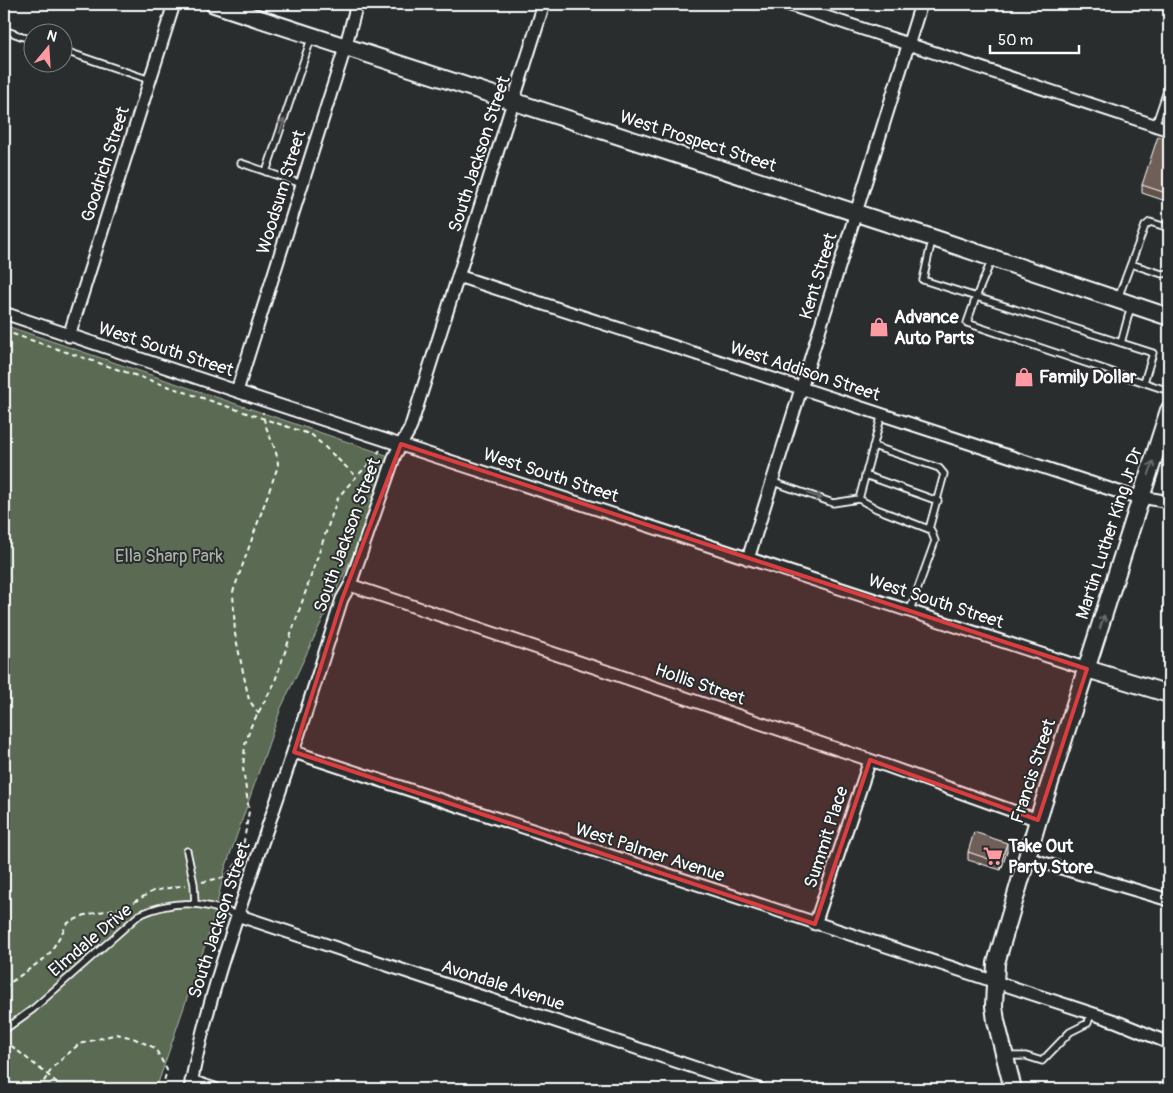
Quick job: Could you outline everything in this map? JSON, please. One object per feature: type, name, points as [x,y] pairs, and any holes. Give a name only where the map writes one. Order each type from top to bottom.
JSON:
[{"type":"street","name":"Goodrich Street","points":[[69,336],[174,4]]},
{"type":"street","name":"Woodsum Street","points":[[237,391],[345,48],[356,4]]},
{"type":"street","name":"South Jackson Street","points":[[190,1085],[202,1035],[237,915],[294,752],[342,599],[350,585],[395,455],[410,429],[544,4]]},
{"type":"street","points":[[787,4],[1169,130]]},
{"type":"street","name":"Kent Street","points":[[748,559],[921,4]]},
{"type":"street","name":"West Prospect Street","points":[[219,5],[345,48],[514,101],[1169,317]]},
{"type":"street","name":"West Addison Street","points":[[458,276],[1125,494],[1169,502]]},
{"type":"street","name":"West South Street","points":[[4,313],[263,400],[1087,669]]},
{"type":"street","name":"Martin Luther King Jr Dr","points":[[1087,669],[1169,410]]},
{"type":"street","name":"Hollis Street","points":[[350,585],[870,760],[1038,820]]},
{"type":"street","points":[[1087,669],[1169,694]]},
{"type":"street","name":"Francis Street","points":[[1013,1089],[994,1006],[996,963],[1038,820],[1087,669]]},
{"type":"street","name":"West Palmer Avenue","points":[[294,752],[1091,1013],[1169,1042]]},
{"type":"street","name":"Summit Place","points":[[816,924],[870,760]]},
{"type":"street","points":[[1027,858],[1169,900]]},
{"type":"street","name":"Avondale Avenue","points":[[237,915],[759,1089]]},
{"type":"street","points":[[190,1085],[215,1089]]},
{"type":"lane","points":[[4,30],[22,36]]},
{"type":"lane","points":[[266,172],[312,36]]},
{"type":"lane","points":[[72,53],[150,80]]},
{"type":"lane","points":[[1155,126],[1169,84]]},
{"type":"lane","points":[[241,162],[302,184]]},
{"type":"lane","points":[[1121,343],[1131,264],[1145,226],[1150,222],[1169,228]]},
{"type":"lane","points":[[933,238],[924,280],[1153,353],[1144,382]]},
{"type":"lane","points":[[992,259],[967,324],[1169,391]]},
{"type":"lane","points":[[1131,264],[1162,274],[1169,273]]},
{"type":"lane","points":[[858,499],[882,414]]},
{"type":"lane","points":[[873,446],[939,468],[944,474],[929,528]]},
{"type":"lane","points":[[865,475],[938,501]]},
{"type":"lane","points":[[773,482],[833,503],[858,499],[877,509],[932,530],[935,541],[910,610]]},
{"type":"lane","points":[[187,851],[194,884],[195,904]]},
{"type":"lane","name":"Elmdale Drive","points":[[4,1030],[33,1009],[139,916],[166,905],[178,903],[220,908],[237,915]]},
{"type":"lane","points":[[1004,1056],[1026,1056],[1042,1061],[1070,1032],[1088,1023],[1091,1013]]},
{"type":"path","points":[[4,330],[312,435],[357,477]]},
{"type":"path","points":[[259,714],[249,700],[235,634],[233,592],[278,466],[278,455],[264,418],[263,400]]},
{"type":"path","points":[[4,987],[48,956],[68,923],[85,915],[125,907],[153,891],[225,877],[238,862],[244,841],[248,811],[243,768],[244,745],[251,726],[274,684],[337,500],[342,491],[367,467],[380,450]]},
{"type":"path","points":[[39,1089],[53,1067],[79,1044],[117,1034],[133,1038],[155,1048],[167,1070],[162,1089]]},
{"type":"path","points":[[4,1040],[64,1089]]},
{"type":"highlighted area","points":[[401,444],[1087,669],[1038,820],[870,760],[815,924],[294,752],[342,599]]},
{"type":"green space","name":"Ella Sharp Park","points":[[4,325],[398,459],[281,708],[225,869],[211,928],[156,1089],[4,1089]]},
{"type":"building","points":[[1158,136],[1169,140],[1169,194],[1142,185]]},
{"type":"building","points":[[974,832],[1007,843],[1001,863],[968,852]]},
{"type":"place","name":"Advance Auto Parts","points":[[879,327]]},
{"type":"place","name":"Family Dollar","points":[[1024,377]]},
{"type":"place","name":"Take Out Party Store","points":[[993,856]]}]
